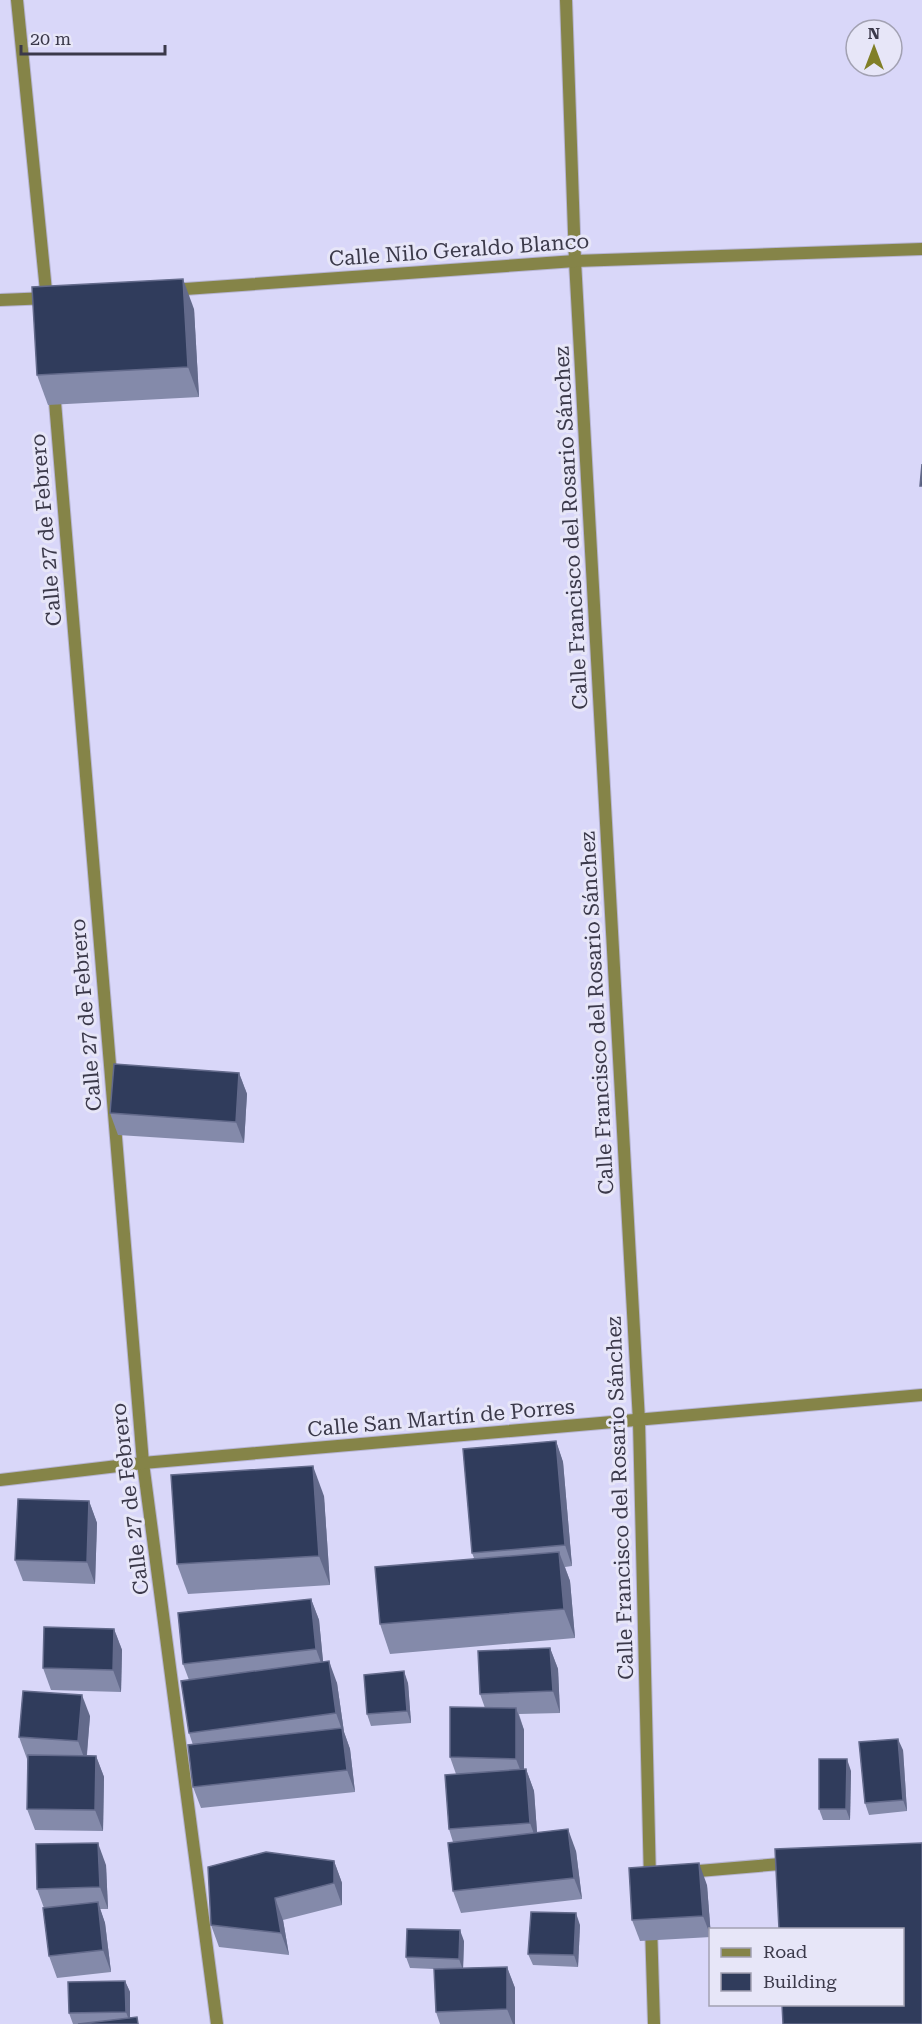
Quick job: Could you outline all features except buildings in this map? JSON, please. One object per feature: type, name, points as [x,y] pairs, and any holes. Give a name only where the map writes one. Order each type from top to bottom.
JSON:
[{"type":"street","points":[[0,300],[51,302],[17,0]]},
{"type":"street","name":"Calle Francisco del Rosario Sánchez","points":[[566,0],[576,261],[662,1875],[651,1904],[654,2024]]},
{"type":"street","name":"Calle Nilo Geraldo Blanco","points":[[164,290],[576,261],[922,249]]},
{"type":"street","name":"Calle 27 de Febrero","points":[[54,382],[143,1463],[217,2024]]},
{"type":"street","name":"Calle San Martín de Porres","points":[[0,1480],[143,1463],[922,1395]]},
{"type":"street","points":[[662,1875],[804,1862]]}]
